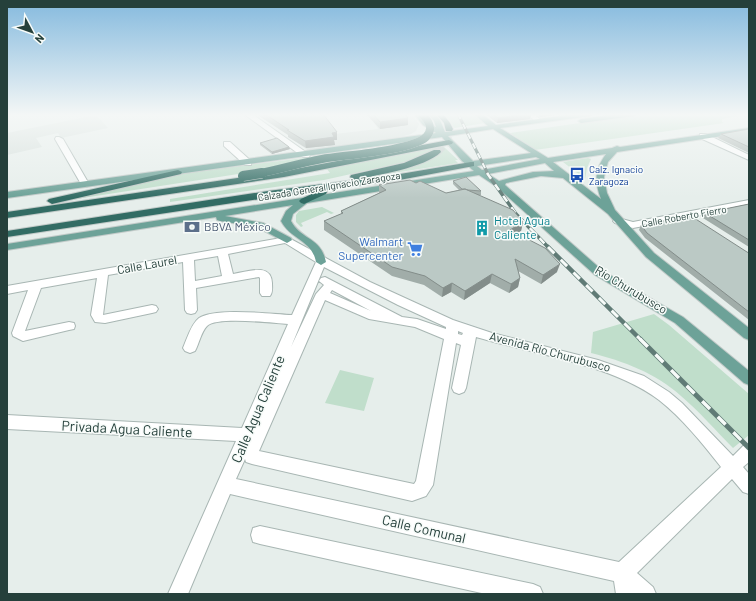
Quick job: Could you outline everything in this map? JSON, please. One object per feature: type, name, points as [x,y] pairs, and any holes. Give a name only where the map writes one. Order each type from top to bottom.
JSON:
[{"type":"highway","points":[[129,198],[164,189],[277,170],[316,160],[392,149],[413,145],[418,142]]},
{"type":"highway","name":"Calzada General Ignacio Zaragoza","points":[[7,213],[129,198],[284,174],[449,142]]},
{"type":"highway","points":[[268,194],[406,165],[437,152]]},
{"type":"highway","name":"Calzada General Ignacio Zaragoza","points":[[7,234],[268,194],[394,178],[471,164]]},
{"type":"highway","points":[[7,213],[134,181],[178,172]]},
{"type":"highway","points":[[304,200],[316,194],[330,190],[394,178]]},
{"type":"main road","points":[[7,195],[395,142]]},
{"type":"main road","name":"Río Churubusco","points":[[449,142],[481,173],[500,185],[599,273],[679,320],[749,379]]},
{"type":"main road","points":[[518,142],[538,154],[566,176],[614,217],[650,255],[749,335]]},
{"type":"main road","name":"Calzada General Ignacio Zaragoza","points":[[471,164],[620,142]]},
{"type":"main road","points":[[614,217],[600,186],[600,172],[606,159],[615,150],[630,142]]},
{"type":"main road","name":"Calzada General Ignacio Zaragoza","points":[[7,247],[481,173],[546,160],[665,142]]},
{"type":"main road","points":[[500,185],[503,180],[549,172],[566,176]]},
{"type":"main road","points":[[304,200],[289,213],[286,221],[292,230],[317,248],[321,262]]},
{"type":"main road","points":[[197,217],[250,222],[268,228],[287,240]]},
{"type":"street","points":[[60,142],[85,184]]},
{"type":"street","points":[[287,142],[306,155]]},
{"type":"street","points":[[716,142],[749,158]]},
{"type":"street","points":[[228,144],[248,162]]},
{"type":"street","name":"Calle Roberto Fierro","points":[[614,217],[633,225],[749,203]]},
{"type":"street","points":[[689,215],[702,224]]},
{"type":"street","points":[[287,240],[321,262]]},
{"type":"street","name":"Calle Laurel","points":[[7,290],[287,240]]},
{"type":"street","points":[[222,251],[228,278]]},
{"type":"street","points":[[188,258],[191,310]]},
{"type":"street","name":"Calle Agua Caliente","points":[[178,594],[321,262]]},
{"type":"street","name":"Avenida Río Churubusco","points":[[321,262],[456,330],[611,368],[637,379],[679,408],[749,486]]},
{"type":"street","points":[[103,273],[97,315],[99,319],[152,310]]},
{"type":"street","points":[[189,286],[263,273],[266,276],[266,293]]},
{"type":"street","points":[[315,277],[326,289],[364,314],[378,318],[456,330],[468,343],[459,388]]},
{"type":"street","points":[[36,285],[18,334],[27,335],[69,326]]},
{"type":"street","points":[[326,289],[252,447],[250,453],[252,457],[412,493],[420,490],[424,485],[456,330]]},
{"type":"street","points":[[190,348],[202,323],[209,319],[243,317],[296,320]]},
{"type":"street","name":"Privada Agua Caliente","points":[[7,422],[247,435]]},
{"type":"street","points":[[626,594],[622,574],[749,451]]},
{"type":"street","name":"Calle Comunal","points":[[226,485],[622,574],[646,594]]},
{"type":"street","points":[[260,535],[533,594]]},
{"type":"shaded area","points":[[7,142],[39,142],[42,147],[7,155]]},
{"type":"shaded area","points":[[296,142],[370,142],[309,151]]},
{"type":"green space","points":[[523,142],[591,142],[535,150]]},
{"type":"green space","points":[[422,143],[423,145],[282,171],[271,169],[50,203],[170,175]]},
{"type":"green space","points":[[443,146],[458,160],[455,160],[458,163],[348,180],[385,173],[426,161],[444,149],[431,151],[405,162],[324,180],[170,202],[170,199],[330,173],[327,169]]},
{"type":"green space","points":[[588,158],[591,159],[587,168],[585,179],[563,162]]},
{"type":"green space","points":[[322,207],[334,213],[331,214],[327,212],[301,223],[303,226],[301,227],[296,222],[296,215],[299,211]]},
{"type":"green space","points":[[654,314],[669,325],[749,394],[749,435],[733,448],[688,402],[661,381],[650,374],[627,364],[591,353],[593,332]]},
{"type":"green space","points":[[340,370],[374,378],[364,411],[325,403]]},
{"type":"building","points":[[282,142],[289,147],[272,152],[260,143]]},
{"type":"building","points":[[738,142],[749,142],[749,147]]},
{"type":"building","points":[[466,177],[481,191],[462,189],[453,181]]},
{"type":"building","points":[[410,180],[416,183],[420,181],[446,193],[465,189],[513,210],[523,222],[510,230],[545,248],[560,264],[543,275],[515,259],[520,278],[511,284],[492,274],[465,291],[452,283],[443,288],[425,276],[392,267],[324,221],[343,213],[341,211],[386,190],[379,185]]},
{"type":"building","points":[[749,204],[749,240],[705,213]]},
{"type":"building","points":[[691,216],[749,253],[749,312],[647,233],[641,225]]},
{"type":"tunnel","points":[[437,152],[447,142]]},
{"type":"railway","points":[[472,142],[488,174]]},
{"type":"railway","points":[[487,173],[516,214],[549,248]]},
{"type":"railway","points":[[549,248],[749,448]]},
{"type":"place","name":"Calz. Ignacio Zaragoza","points":[[577,175]]},
{"type":"place","name":"BBVA México","points":[[192,227]]},
{"type":"place","name":"Hotel Agua Caliente","points":[[482,228]]},
{"type":"place","name":"Walmart Supercenter","points":[[415,249]]}]
